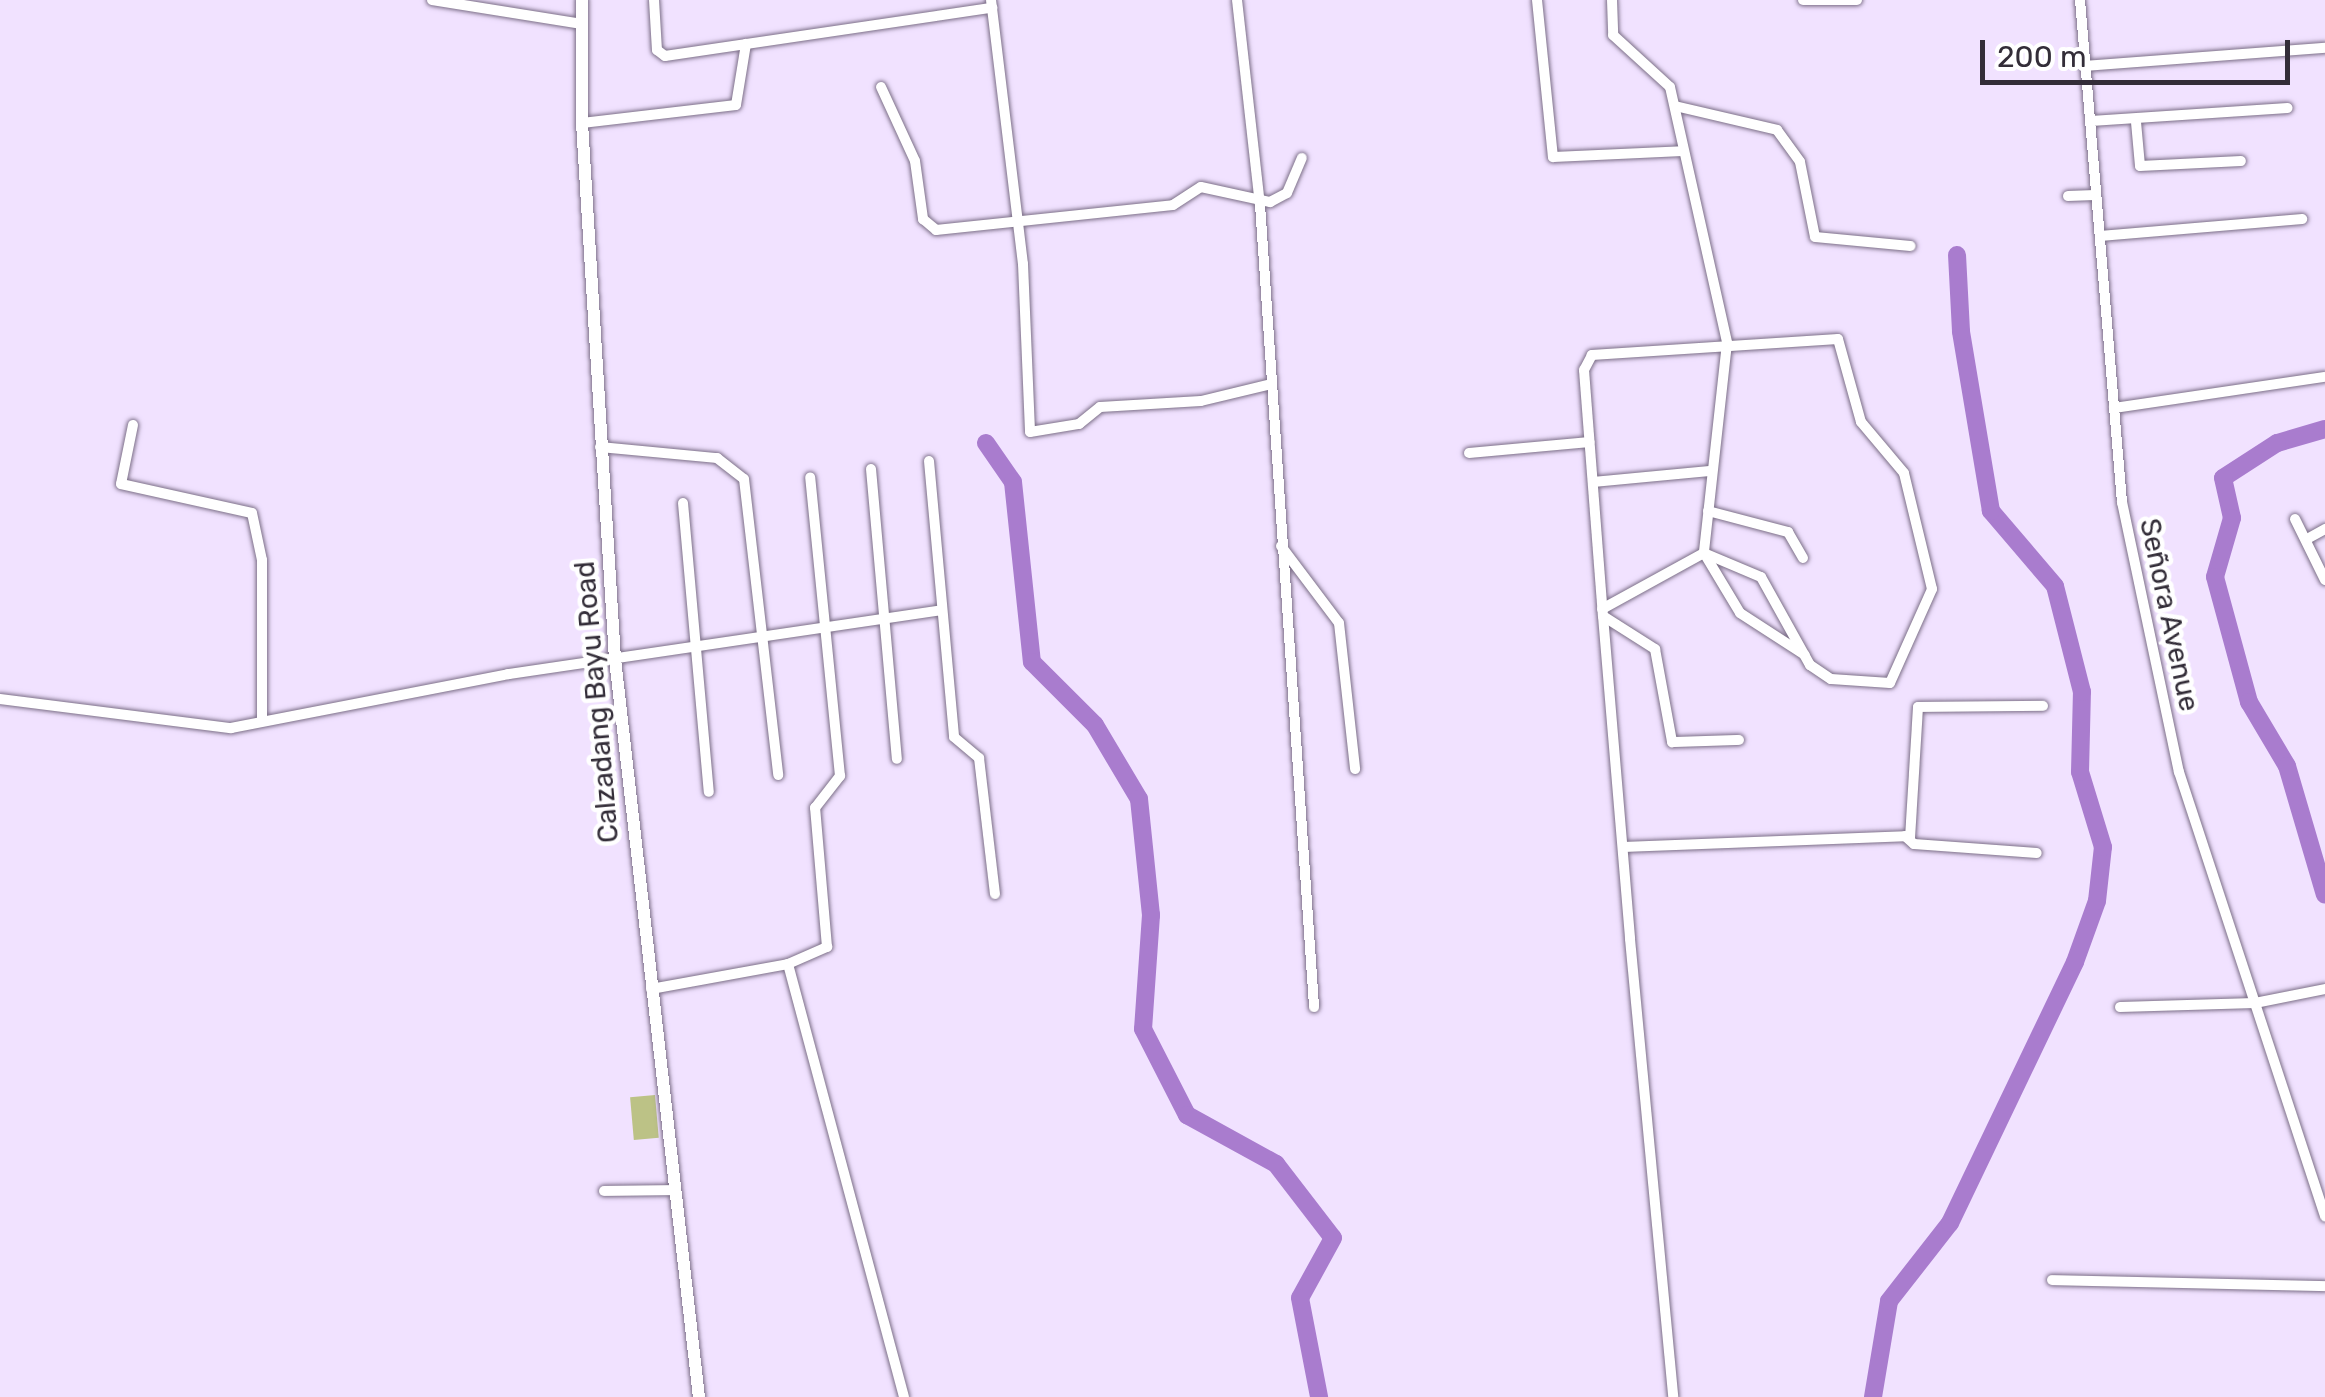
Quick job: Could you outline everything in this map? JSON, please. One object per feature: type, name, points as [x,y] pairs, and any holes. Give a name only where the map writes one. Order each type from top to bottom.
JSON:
[{"type":"street","points":[[432,0],[507,6],[582,24]]},
{"type":"street","name":"Calzadang Bayu Road","points":[[582,0],[582,123],[615,659],[698,1397]]},
{"type":"street","points":[[654,0],[662,56],[992,4],[1013,220],[1023,264],[1030,432],[1079,424],[1100,407],[1201,401],[1272,384]]},
{"type":"street","points":[[1237,0],[1260,204],[1278,541],[1314,1007]]},
{"type":"street","points":[[1538,0],[1553,157],[1683,152]]},
{"type":"street","points":[[1612,0],[1613,35],[1666,81],[1675,106],[1726,343],[1720,445],[1709,471],[1704,553],[1740,613],[1805,655],[1831,679],[1890,683],[1932,590],[1912,498],[1899,465],[1861,422],[1838,339],[1726,343],[1592,355],[1584,370],[1589,442],[1674,1397]]},
{"type":"street","points":[[1803,0],[1857,0]]},
{"type":"street","name":"Señora Avenue","points":[[2080,0],[2122,502],[2178,772],[2325,1217]]},
{"type":"street","points":[[582,123],[736,105],[746,44]]},
{"type":"street","points":[[2084,66],[2325,48]]},
{"type":"street","points":[[881,87],[915,162],[926,225],[1013,220],[1034,225],[1173,205],[1201,187],[1260,204],[1287,192],[1302,158]]},
{"type":"street","points":[[1675,106],[1777,130],[1800,162],[1815,238],[1911,246]]},
{"type":"street","points":[[2091,121],[2136,122],[2288,108]]},
{"type":"street","points":[[2136,122],[2140,166],[2241,161]]},
{"type":"street","points":[[2068,196],[2095,195]]},
{"type":"street","points":[[2100,236],[2302,219]]},
{"type":"street","points":[[2114,408],[2325,377]]},
{"type":"street","points":[[133,425],[121,484],[252,513],[262,560],[262,720]]},
{"type":"street","points":[[1469,454],[1589,442]]},
{"type":"street","points":[[600,447],[718,458],[744,479],[778,776]]},
{"type":"street","points":[[929,461],[954,737],[979,758],[995,894]]},
{"type":"street","points":[[871,469],[888,618],[897,759]]},
{"type":"street","points":[[1593,482],[1709,471]]},
{"type":"street","points":[[651,989],[788,964],[827,947],[815,808],[840,776],[810,478]]},
{"type":"street","points":[[683,503],[710,792]]},
{"type":"street","points":[[1708,510],[1788,532],[1803,558]]},
{"type":"street","points":[[2296,520],[2325,580]]},
{"type":"street","points":[[2306,539],[2325,529]]},
{"type":"street","points":[[1278,541],[1338,623],[1355,769]]},
{"type":"street","points":[[1704,553],[1761,576],[1805,655]]},
{"type":"street","points":[[1603,613],[1704,553]]},
{"type":"street","points":[[0,699],[214,729],[615,659],[940,610]]},
{"type":"street","points":[[1603,613],[1659,655],[1672,742],[1739,740]]},
{"type":"street","points":[[1910,838],[1918,708],[2042,706]]},
{"type":"street","points":[[1623,847],[1910,838],[2037,853]]},
{"type":"street","points":[[788,964],[904,1397]]},
{"type":"street","points":[[2120,1007],[2255,1003],[2325,989]]},
{"type":"street","points":[[2311,1174],[2325,1174]]},
{"type":"street","points":[[604,1191],[676,1190]]},
{"type":"street","points":[[2052,1280],[2325,1286]]},
{"type":"green space","points":[[655,1095],[659,1138],[634,1140],[630,1097]]},
{"type":"waterway","points":[[1873,1397],[1889,1301],[1950,1223],[2075,962],[2097,901],[2103,847],[2080,772],[2082,692],[2055,586],[1991,511],[1961,331],[1957,255]]},
{"type":"waterway","points":[[2325,429],[2277,443],[2223,478],[2232,518],[2215,577],[2249,702],[2287,766],[2325,895]]},
{"type":"waterway","points":[[986,443],[1013,482],[1032,662],[1095,725],[1139,799],[1151,915],[1143,1029],[1187,1115],[1276,1164],[1333,1238],[1300,1298],[1319,1397]]}]
